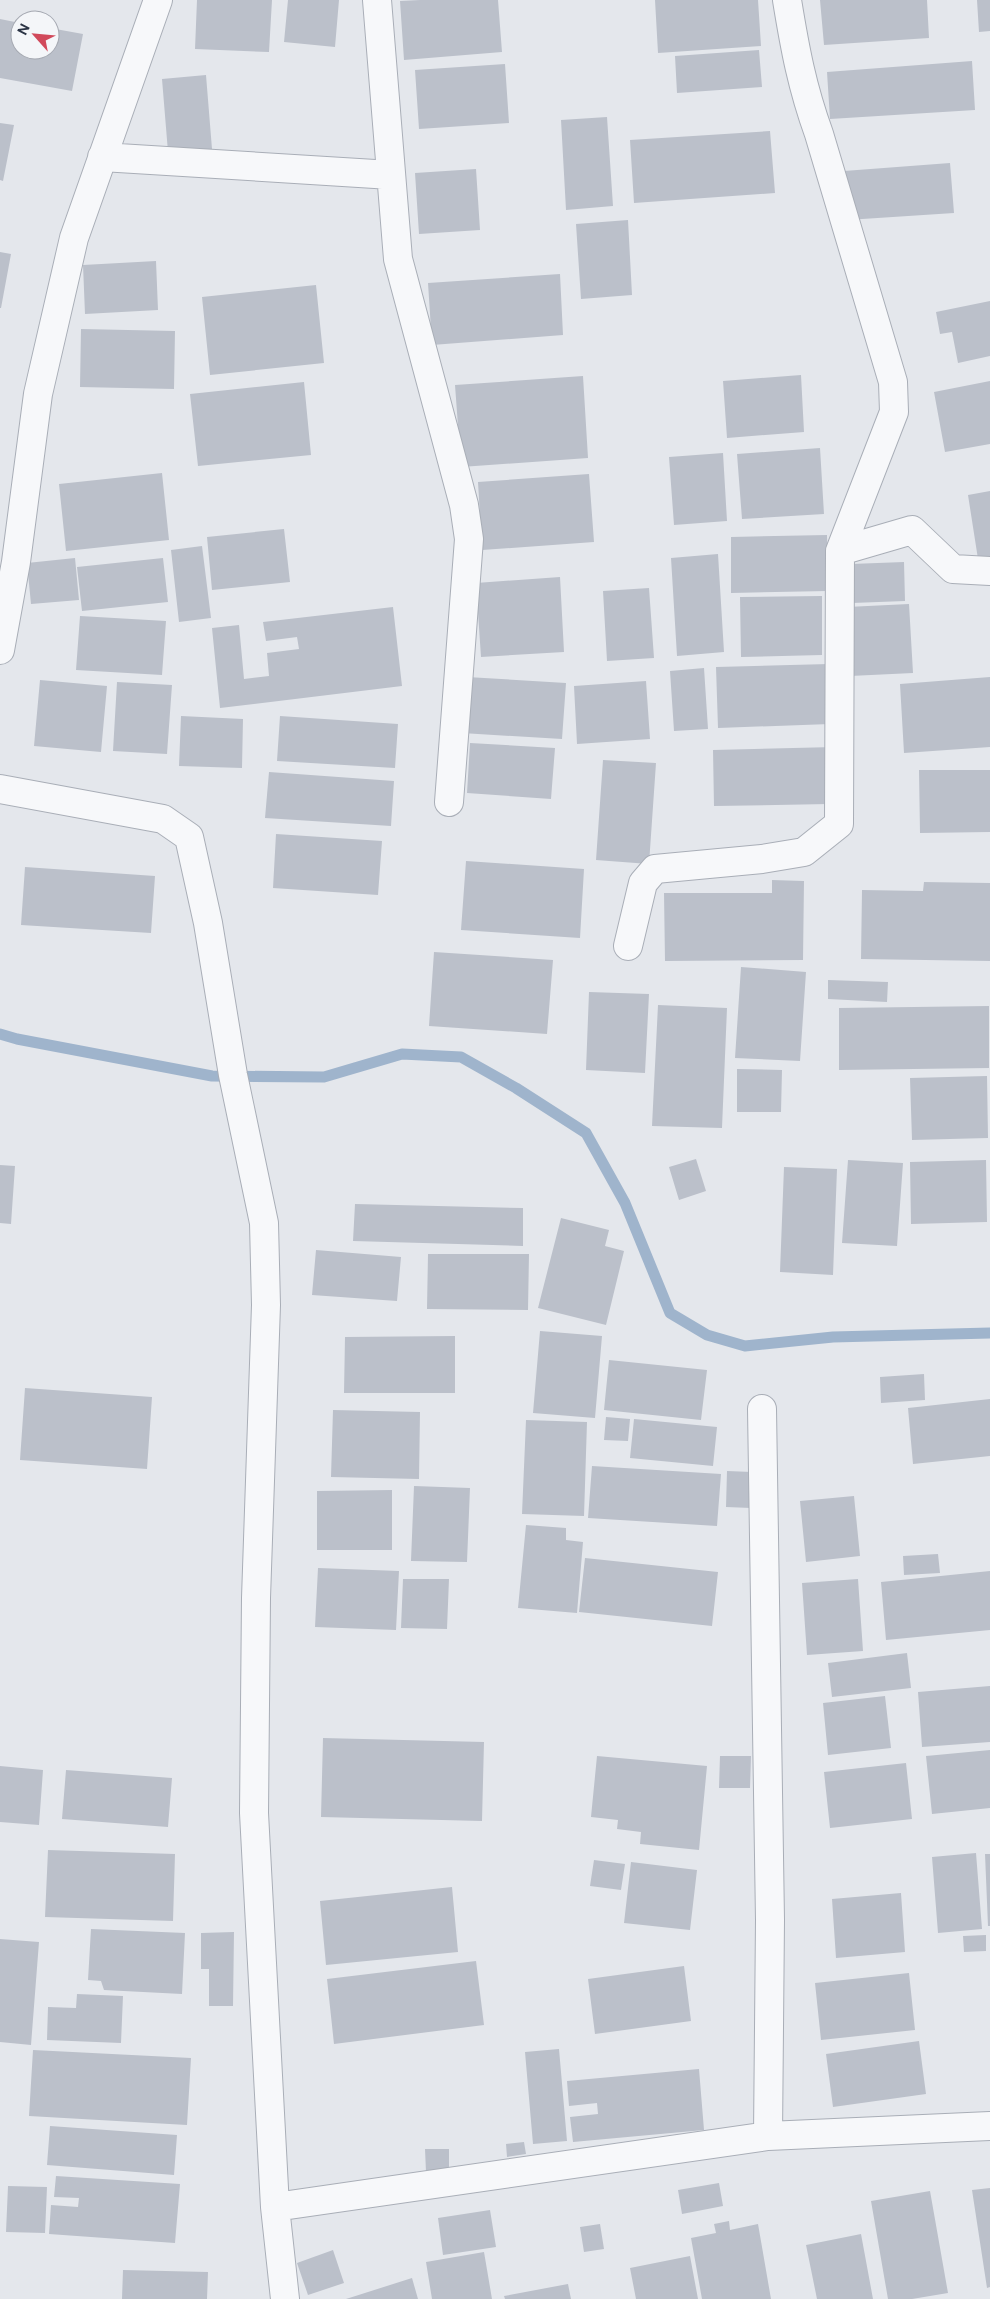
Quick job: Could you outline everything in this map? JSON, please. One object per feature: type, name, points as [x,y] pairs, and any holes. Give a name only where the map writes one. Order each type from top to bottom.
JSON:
[{"type":"street","points":[[0,650],[16,562],[38,394],[74,238],[158,0]]},
{"type":"street","points":[[376,0],[398,259],[464,505],[468,539],[449,802]]},
{"type":"street","points":[[628,946],[643,883],[655,869],[762,859],[804,852],[839,824],[840,551],[894,412],[893,382],[819,134],[806,97],[797,63],[787,0]]},
{"type":"street","points":[[102,157],[391,175]]},
{"type":"street","points":[[840,551],[912,530],[953,570],[990,571]]},
{"type":"street","points":[[0,789],[163,818],[188,837],[208,923],[233,1075],[264,1223],[266,1305],[256,1598],[254,1813],[275,2207],[285,2299]]},
{"type":"street","points":[[762,1409],[770,1920],[768,2136]]},
{"type":"street","points":[[275,2207],[768,2136],[990,2126]]},
{"type":"building","points":[[197,0],[272,0],[269,52],[195,49]]},
{"type":"building","points":[[288,0],[339,0],[335,47],[284,42]]},
{"type":"building","points":[[498,0],[502,52],[404,60],[400,1]]},
{"type":"building","points":[[655,0],[758,0],[761,46],[658,53]]},
{"type":"building","points":[[820,0],[927,0],[929,38],[824,45]]},
{"type":"building","points":[[977,0],[990,0],[990,31],[979,32]]},
{"type":"building","points":[[0,19],[10,21],[10,60],[60,60],[60,30],[83,34],[72,91],[0,78]]},
{"type":"building","points":[[759,50],[762,87],[677,93],[675,56]]},
{"type":"building","points":[[972,61],[975,110],[830,119],[827,72]]},
{"type":"building","points":[[505,64],[509,123],[419,129],[415,70]]},
{"type":"building","points":[[206,75],[212,149],[168,152],[162,79]]},
{"type":"building","points":[[607,117],[613,206],[566,210],[561,120]]},
{"type":"building","points":[[0,123],[14,125],[3,181],[0,180]]},
{"type":"building","points":[[770,131],[775,193],[634,203],[630,140]]},
{"type":"building","points":[[950,163],[954,213],[847,220],[844,171]]},
{"type":"building","points":[[476,169],[480,230],[419,234],[415,173]]},
{"type":"building","points":[[628,220],[632,295],[581,299],[576,224]]},
{"type":"building","points":[[0,252],[11,254],[1,308],[0,308]]},
{"type":"building","points":[[156,261],[158,310],[85,314],[83,265]]},
{"type":"building","points":[[560,274],[563,335],[432,345],[428,283]]},
{"type":"building","points":[[316,285],[324,363],[210,375],[202,297]]},
{"type":"building","points":[[990,301],[990,356],[958,363],[952,332],[940,334],[936,312]]},
{"type":"building","points":[[81,329],[175,331],[174,389],[80,387]]},
{"type":"building","points":[[801,375],[804,432],[727,438],[723,381]]},
{"type":"building","points":[[583,376],[588,458],[461,467],[455,385]]},
{"type":"building","points":[[990,381],[990,444],[945,452],[934,392]]},
{"type":"building","points":[[304,382],[311,455],[198,466],[190,394]]},
{"type":"building","points":[[820,448],[824,514],[742,519],[737,454]]},
{"type":"building","points":[[723,453],[727,521],[674,525],[669,457]]},
{"type":"building","points":[[162,473],[169,540],[66,551],[59,484]]},
{"type":"building","points":[[589,474],[594,542],[482,550],[478,482]]},
{"type":"building","points":[[990,491],[990,557],[978,559],[968,495]]},
{"type":"building","points":[[284,529],[290,582],[212,590],[207,537]]},
{"type":"building","points":[[827,535],[828,591],[731,593],[731,537]]},
{"type":"building","points":[[202,546],[211,618],[179,622],[171,550]]},
{"type":"building","points":[[718,554],[724,652],[677,656],[671,558]]},
{"type":"building","points":[[75,558],[79,600],[31,604],[27,563]]},
{"type":"building","points":[[163,558],[168,602],[82,611],[77,567]]},
{"type":"building","points":[[904,562],[905,601],[852,603],[851,564]]},
{"type":"building","points":[[560,577],[564,652],[481,657],[476,583]]},
{"type":"building","points":[[649,588],[654,658],[607,661],[603,591]]},
{"type":"building","points":[[822,596],[822,655],[741,657],[740,597]]},
{"type":"building","points":[[909,604],[913,673],[850,676],[847,607]]},
{"type":"building","points":[[393,607],[402,686],[220,708],[212,628],[239,625],[244,679],[269,676],[267,653],[299,649],[297,637],[266,641],[263,622]]},
{"type":"building","points":[[80,616],[166,621],[162,675],[76,670]]},
{"type":"building","points":[[829,664],[830,724],[718,728],[716,667]]},
{"type":"building","points":[[704,668],[708,729],[674,731],[670,671]]},
{"type":"building","points":[[467,677],[566,683],[562,739],[462,733]]},
{"type":"building","points":[[990,677],[990,747],[904,753],[900,684]]},
{"type":"building","points":[[40,680],[107,686],[101,752],[34,746]]},
{"type":"building","points":[[646,681],[650,739],[577,744],[574,686]]},
{"type":"building","points":[[117,682],[172,685],[167,754],[113,751]]},
{"type":"building","points":[[181,716],[243,719],[242,768],[179,766]]},
{"type":"building","points":[[280,716],[398,724],[395,768],[277,761]]},
{"type":"building","points":[[470,743],[555,748],[551,799],[467,793]]},
{"type":"building","points":[[835,747],[829,804],[714,806],[713,750]]},
{"type":"building","points":[[603,760],[656,763],[649,864],[596,860]]},
{"type":"building","points":[[919,770],[990,770],[990,832],[920,833]]},
{"type":"building","points":[[269,772],[394,781],[391,826],[265,818]]},
{"type":"building","points":[[276,834],[382,841],[378,895],[273,888]]},
{"type":"building","points":[[466,861],[584,869],[580,938],[461,930]]},
{"type":"building","points":[[25,867],[155,876],[151,933],[21,925]]},
{"type":"building","points":[[772,880],[804,881],[803,960],[665,961],[664,893],[772,893]]},
{"type":"building","points":[[924,882],[990,883],[990,961],[861,959],[862,890],[923,891]]},
{"type":"building","points":[[434,952],[553,960],[547,1034],[429,1026]]},
{"type":"building","points":[[741,967],[806,972],[800,1061],[735,1058]]},
{"type":"building","points":[[828,980],[888,982],[887,1002],[828,999]]},
{"type":"building","points":[[589,992],[649,994],[645,1073],[586,1070]]},
{"type":"building","points":[[658,1005],[727,1008],[722,1128],[652,1126]]},
{"type":"building","points":[[989,1006],[989,1068],[839,1070],[839,1008]]},
{"type":"building","points":[[737,1069],[782,1070],[781,1112],[737,1112]]},
{"type":"building","points":[[987,1076],[988,1138],[912,1140],[910,1078]]},
{"type":"building","points":[[696,1159],[706,1191],[679,1200],[669,1167]]},
{"type":"building","points":[[848,1160],[903,1163],[897,1246],[842,1243]]},
{"type":"building","points":[[986,1160],[987,1222],[911,1224],[910,1162]]},
{"type":"building","points":[[0,1165],[15,1166],[11,1224],[0,1223]]},
{"type":"building","points":[[784,1167],[837,1169],[833,1275],[780,1272]]},
{"type":"building","points":[[355,1204],[523,1208],[523,1246],[353,1241]]},
{"type":"building","points":[[561,1218],[609,1230],[605,1246],[624,1251],[606,1325],[538,1308]]},
{"type":"building","points":[[316,1250],[401,1257],[397,1301],[312,1295]]},
{"type":"building","points":[[428,1254],[529,1254],[528,1310],[427,1309]]},
{"type":"building","points":[[540,1331],[602,1336],[595,1418],[533,1413]]},
{"type":"building","points":[[455,1336],[455,1393],[344,1393],[345,1337]]},
{"type":"building","points":[[609,1360],[707,1370],[701,1420],[604,1410]]},
{"type":"building","points":[[924,1374],[925,1400],[881,1403],[880,1377]]},
{"type":"building","points":[[25,1388],[152,1397],[147,1469],[20,1460]]},
{"type":"building","points":[[990,1399],[990,1456],[913,1464],[908,1408]]},
{"type":"building","points":[[333,1410],[420,1412],[419,1479],[331,1477]]},
{"type":"building","points":[[606,1417],[630,1419],[628,1441],[604,1440]]},
{"type":"building","points":[[634,1419],[717,1427],[713,1466],[630,1458]]},
{"type":"building","points":[[526,1420],[587,1422],[584,1516],[522,1514]]},
{"type":"building","points":[[592,1466],[721,1474],[717,1526],[588,1518]]},
{"type":"building","points":[[727,1471],[752,1472],[751,1508],[726,1507]]},
{"type":"building","points":[[414,1486],[470,1488],[467,1562],[411,1561]]},
{"type":"building","points":[[392,1490],[392,1550],[317,1550],[317,1491]]},
{"type":"building","points":[[854,1496],[860,1556],[806,1562],[800,1501]]},
{"type":"building","points":[[526,1525],[566,1528],[566,1540],[583,1542],[577,1613],[518,1608]]},
{"type":"building","points":[[938,1554],[940,1573],[904,1575],[903,1556]]},
{"type":"building","points":[[585,1558],[718,1572],[712,1626],[579,1612]]},
{"type":"building","points":[[318,1568],[399,1571],[396,1630],[315,1627]]},
{"type":"building","points":[[990,1571],[990,1630],[886,1640],[881,1582]]},
{"type":"building","points":[[403,1579],[449,1579],[447,1629],[401,1628]]},
{"type":"building","points":[[858,1579],[863,1651],[807,1655],[802,1583]]},
{"type":"building","points":[[907,1653],[911,1688],[832,1697],[828,1663]]},
{"type":"building","points":[[990,1686],[990,1742],[922,1747],[918,1692]]},
{"type":"building","points":[[885,1696],[891,1748],[828,1755],[823,1703]]},
{"type":"building","points":[[323,1738],[484,1742],[482,1821],[321,1817]]},
{"type":"building","points":[[990,1750],[990,1808],[932,1814],[926,1756]]},
{"type":"building","points":[[597,1756],[707,1766],[699,1850],[640,1844],[641,1832],[617,1829],[618,1820],[591,1817]]},
{"type":"building","points":[[720,1756],[751,1756],[750,1788],[719,1788]]},
{"type":"building","points":[[906,1763],[912,1819],[830,1828],[824,1772]]},
{"type":"building","points":[[0,1766],[43,1770],[39,1825],[0,1822]]},
{"type":"building","points":[[66,1770],[172,1778],[168,1827],[62,1819]]},
{"type":"building","points":[[48,1850],[175,1854],[173,1921],[45,1917]]},
{"type":"building","points":[[976,1853],[982,1929],[938,1933],[932,1857]]},
{"type":"building","points":[[985,1854],[990,1854],[990,1926],[988,1926]]},
{"type":"building","points":[[594,1860],[625,1864],[621,1890],[590,1886]]},
{"type":"building","points":[[631,1862],[697,1870],[690,1930],[624,1923]]},
{"type":"building","points":[[452,1887],[458,1952],[326,1965],[320,1901]]},
{"type":"building","points":[[901,1893],[905,1952],[836,1958],[832,1899]]},
{"type":"building","points":[[91,1929],[185,1933],[182,1994],[104,1990],[101,1981],[88,1980]]},
{"type":"building","points":[[234,1932],[233,2006],[209,2006],[209,1969],[201,1969],[201,1933]]},
{"type":"building","points":[[986,1935],[986,1951],[964,1952],[963,1936]]},
{"type":"building","points":[[0,1939],[39,1942],[31,2045],[0,2042]]},
{"type":"building","points":[[476,1961],[484,2025],[334,2044],[327,1979]]},
{"type":"building","points":[[684,1966],[691,2021],[595,2034],[588,1979]]},
{"type":"building","points":[[909,1973],[915,2030],[821,2040],[815,1983]]},
{"type":"building","points":[[77,1994],[123,1996],[121,2043],[47,2040],[48,2007],[76,2008]]},
{"type":"building","points":[[919,2041],[926,2094],[833,2107],[826,2054]]},
{"type":"building","points":[[559,2049],[567,2141],[533,2144],[525,2052]]},
{"type":"building","points":[[33,2050],[191,2058],[187,2125],[29,2116]]},
{"type":"building","points":[[699,2069],[704,2130],[573,2142],[570,2117],[598,2114],[597,2103],[569,2106],[567,2081]]},
{"type":"building","points":[[50,2126],[177,2135],[174,2175],[47,2165]]},
{"type":"building","points":[[524,2142],[526,2154],[507,2157],[506,2144]]},
{"type":"building","points":[[425,2149],[449,2149],[449,2171],[426,2172]]},
{"type":"building","points":[[56,2176],[180,2184],[175,2243],[49,2234],[51,2205],[78,2207],[79,2198],[54,2197]]},
{"type":"building","points":[[719,2183],[723,2206],[682,2214],[678,2190]]},
{"type":"building","points":[[8,2186],[47,2187],[45,2233],[6,2232]]},
{"type":"building","points":[[990,2188],[990,2287],[987,2288],[972,2190]]},
{"type":"building","points":[[930,2191],[948,2293],[912,2299],[888,2299],[871,2201]]},
{"type":"building","points":[[490,2210],[496,2247],[443,2255],[438,2218]]},
{"type":"building","points":[[729,2221],[730,2230],[758,2224],[771,2299],[702,2299],[691,2238],[716,2233],[714,2224]]},
{"type":"building","points":[[600,2224],[604,2249],[584,2252],[580,2227]]},
{"type":"building","points":[[861,2234],[873,2299],[817,2299],[806,2245]]},
{"type":"building","points":[[333,2250],[344,2283],[308,2295],[297,2263]]},
{"type":"building","points":[[484,2252],[492,2299],[432,2299],[426,2262]]},
{"type":"building","points":[[690,2256],[698,2299],[636,2299],[630,2268]]},
{"type":"building","points":[[123,2270],[208,2272],[207,2299],[122,2299]]},
{"type":"building","points":[[412,2278],[418,2299],[346,2299]]},
{"type":"building","points":[[568,2284],[571,2299],[505,2299],[504,2296]]},
{"type":"waterway","points":[[0,1034],[17,1039],[212,1076],[324,1077],[402,1054],[461,1057],[516,1088],[586,1133],[625,1203],[670,1313],[707,1335],[745,1346],[833,1337],[990,1333]]}]
